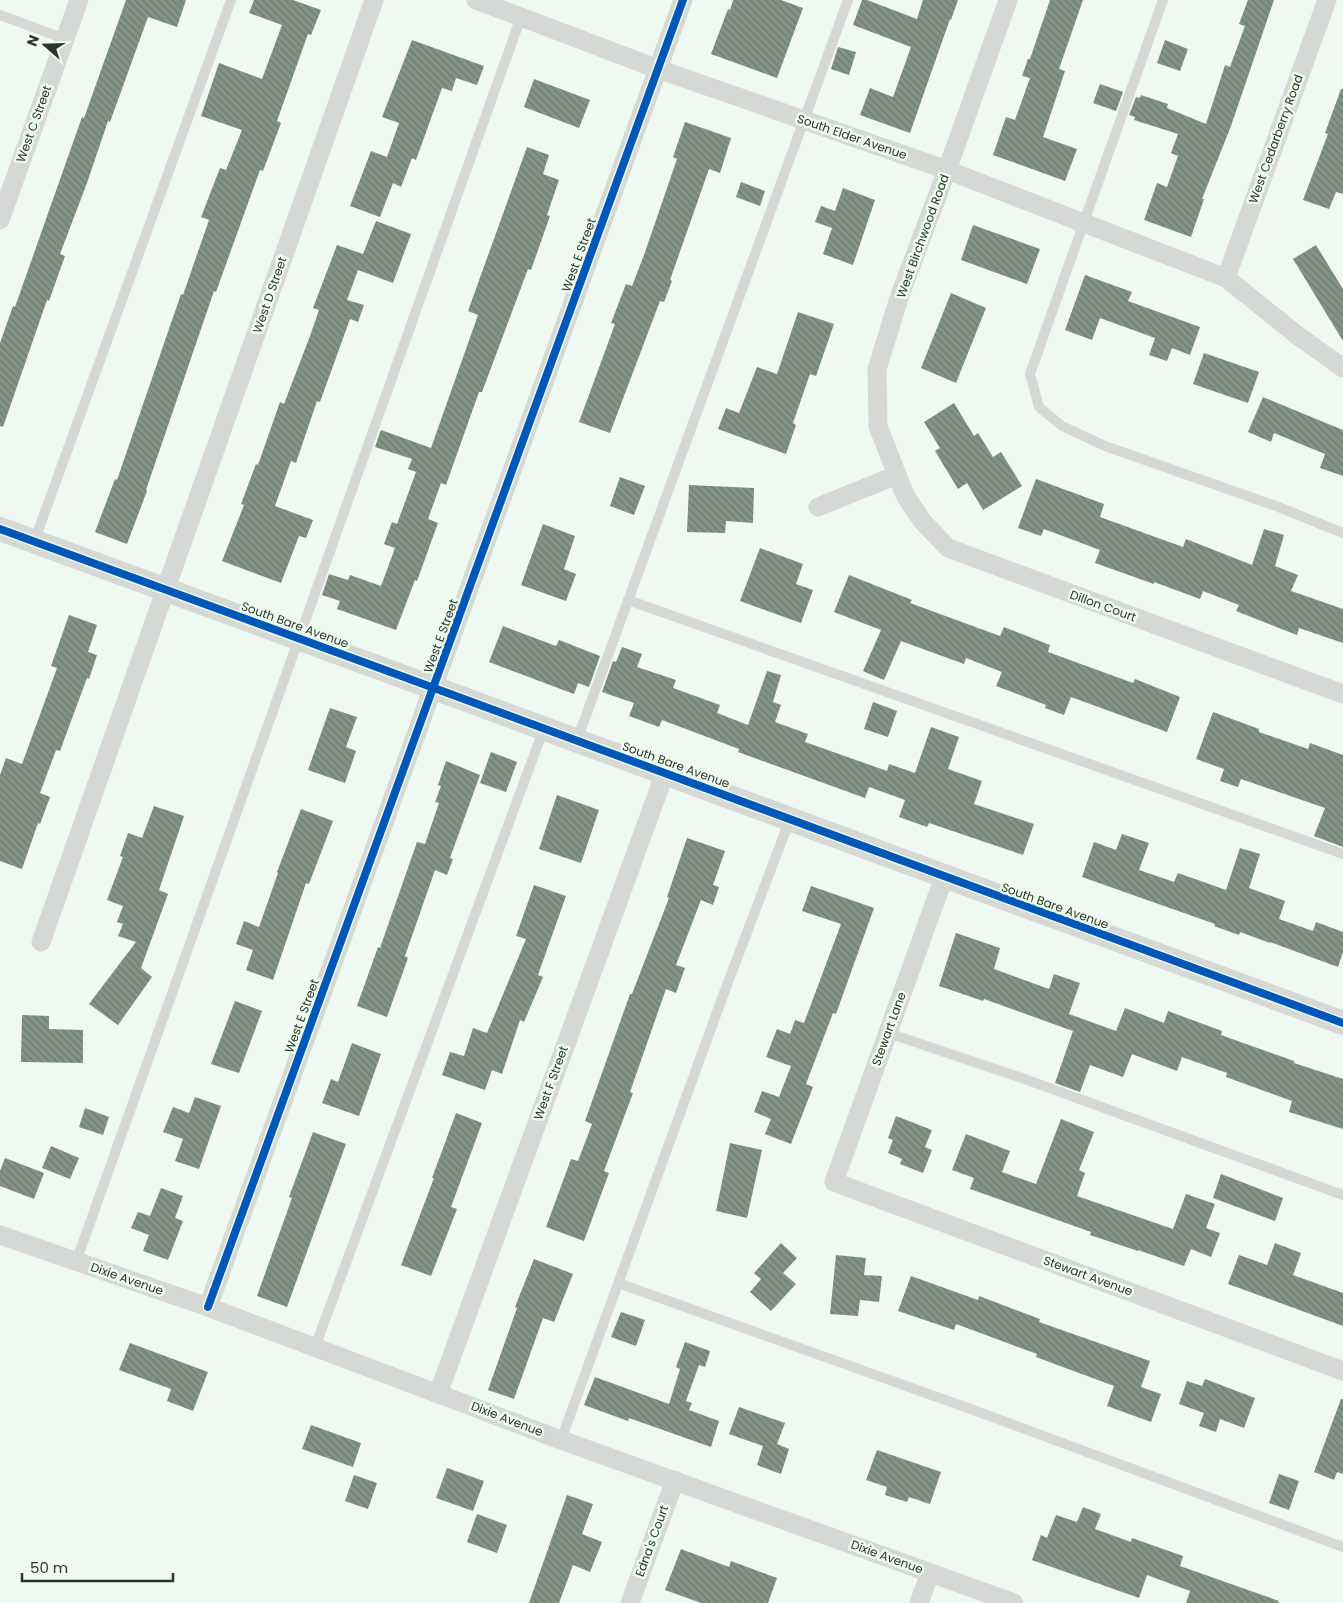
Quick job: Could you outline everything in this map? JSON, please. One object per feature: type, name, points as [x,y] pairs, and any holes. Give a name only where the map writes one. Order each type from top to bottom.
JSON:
[{"type":"street","name":"West C Street","points":[[0,220],[6,186],[79,0]]},
{"type":"street","name":"West D Street","points":[[41,942],[374,0]]},
{"type":"street","name":"South Elder Avenue","points":[[476,0],[658,69],[947,170],[1226,278],[1297,335],[1343,368]]},
{"type":"street","name":"West E Street","points":[[208,1307],[683,0]]},
{"type":"street","name":"West Birchwood Road","points":[[897,475],[878,426],[877,369],[900,295],[1008,0]]},
{"type":"street","name":"West Cedarberry Road","points":[[1226,278],[1327,0]]},
{"type":"street","points":[[818,507],[897,475]]},
{"type":"street","name":"Dillon Court","points":[[897,475],[906,498],[923,522],[948,548],[1343,694]]},
{"type":"street","name":"South Bare Avenue","points":[[0,529],[1343,1023]]},
{"type":"street","name":"West F Street","points":[[438,1394],[665,773]]},
{"type":"street","name":"Stewart Lane","points":[[834,1182],[944,877]]},
{"type":"street","name":"Stewart Avenue","points":[[834,1182],[1343,1371]]},
{"type":"street","name":"Dixie Avenue","points":[[0,1235],[208,1307],[561,1440],[1014,1603]]},
{"type":"street","name":"Edna's Court","points":[[630,1603],[674,1480]]},
{"type":"street","points":[[919,1603],[930,1573]]},
{"type":"lane","points":[[34,542],[231,0]]},
{"type":"lane","points":[[576,740],[848,0]]},
{"type":"lane","points":[[1163,0],[1030,374],[1039,407],[1062,426],[1105,446],[1276,506],[1343,533]]},
{"type":"lane","points":[[0,15],[65,39]]},
{"type":"lane","points":[[76,1262],[521,17]]},
{"type":"lane","points":[[628,600],[1343,854]]},
{"type":"lane","points":[[315,1347],[544,728]]},
{"type":"lane","points":[[561,1440],[724,993],[790,820]]},
{"type":"lane","points":[[888,1033],[1022,1078],[1343,1195]]},
{"type":"lane","points":[[618,1283],[979,1412],[1343,1547]]},
{"type":"building","points":[[126,0],[186,0],[177,27],[148,17],[60,254],[65,256],[49,301],[47,300],[3,427],[0,426],[0,343],[13,306],[15,307],[82,117],[84,118]]},
{"type":"building","points":[[254,0],[293,0],[321,10],[311,35],[308,34],[277,121],[281,123],[263,171],[260,170],[216,292],[214,291],[147,491],[127,544],[95,532],[115,479],[117,480],[181,294],[183,295],[209,220],[201,217],[220,168],[226,170],[242,130],[201,116],[219,63],[262,79],[282,25],[249,13]]},
{"type":"building","points":[[733,0],[781,0],[803,8],[777,78],[711,54]]},
{"type":"building","points":[[862,0],[867,0],[917,19],[923,0],[958,0],[910,133],[860,115],[870,88],[893,97],[911,47],[853,25]]},
{"type":"building","points":[[1050,0],[1083,0],[1059,69],[1065,71],[1043,137],[1077,149],[1065,181],[993,155],[1006,117],[1015,120],[1030,78],[1022,76],[1028,59],[1030,59]]},
{"type":"building","points":[[1248,0],[1274,0],[1231,126],[1202,199],[1204,199],[1191,237],[1144,220],[1157,183],[1167,187],[1178,156],[1171,153],[1178,134],[1134,120],[1135,117],[1129,115],[1136,97],[1140,98],[1141,95],[1168,104],[1167,108],[1206,124],[1225,65],[1230,67],[1245,26],[1239,24]]},
{"type":"building","points":[[412,40],[484,66],[477,85],[456,78],[452,91],[442,88],[416,160],[412,158],[401,187],[393,183],[380,217],[350,206],[371,151],[387,157],[399,123],[382,117]]},
{"type":"building","points":[[1165,40],[1188,49],[1180,71],[1157,63]]},
{"type":"building","points":[[838,47],[856,52],[849,75],[831,69]]},
{"type":"building","points":[[534,79],[590,100],[579,128],[524,107]]},
{"type":"building","points":[[1100,84],[1123,92],[1116,111],[1093,103]]},
{"type":"building","points":[[1341,89],[1343,89],[1343,194],[1336,192],[1329,209],[1303,200],[1328,134],[1325,133]]},
{"type":"building","points":[[685,122],[731,138],[720,173],[709,169],[670,280],[672,281],[664,302],[660,301],[610,433],[579,422],[615,324],[611,323],[626,284],[632,286],[644,255],[677,159],[673,157]]},
{"type":"building","points":[[527,147],[549,155],[543,174],[559,180],[547,215],[550,216],[531,270],[528,269],[482,392],[479,392],[446,485],[441,483],[428,519],[438,523],[417,581],[415,580],[396,630],[337,609],[340,601],[322,595],[329,574],[348,580],[350,575],[381,586],[395,548],[384,544],[392,522],[397,524],[416,472],[408,469],[412,459],[375,447],[381,430],[431,448],[478,315],[468,311]]},
{"type":"building","points":[[741,182],[765,191],[760,206],[736,197]]},
{"type":"building","points":[[843,188],[875,200],[853,265],[823,254],[832,228],[815,222],[821,206],[835,211]]},
{"type":"building","points":[[376,221],[411,234],[393,283],[358,270],[347,300],[364,305],[358,322],[350,319],[320,402],[317,401],[296,463],[291,461],[275,506],[313,520],[306,538],[299,536],[281,583],[222,561],[244,505],[241,504],[256,464],[258,465],[280,402],[284,404],[310,336],[319,310],[313,308],[337,245],[363,254]]},
{"type":"building","points":[[973,225],[1040,249],[1027,284],[961,260]]},
{"type":"building","points":[[1316,245],[1343,289],[1343,341],[1293,259]]},
{"type":"building","points":[[1085,275],[1132,292],[1128,301],[1200,327],[1190,355],[1172,348],[1167,361],[1149,355],[1155,338],[1100,318],[1092,340],[1065,330]]},
{"type":"building","points":[[951,293],[986,308],[956,383],[921,368]]},
{"type":"building","points":[[798,312],[834,324],[816,376],[810,374],[793,423],[796,425],[786,454],[718,429],[726,408],[739,413],[757,367],[777,374]]},
{"type":"building","points":[[1204,353],[1259,372],[1248,403],[1193,384]]},
{"type":"building","points":[[1263,397],[1343,430],[1343,476],[1320,468],[1325,454],[1274,433],[1271,442],[1248,432]]},
{"type":"building","points":[[954,403],[974,436],[978,433],[993,457],[1001,452],[1022,486],[983,510],[967,483],[958,489],[935,451],[940,448],[924,422]]},
{"type":"building","points":[[620,477],[645,486],[634,515],[610,506]]},
{"type":"building","points":[[1036,479],[1104,504],[1100,517],[1183,547],[1186,539],[1252,565],[1264,529],[1284,535],[1275,566],[1298,575],[1291,591],[1343,609],[1343,643],[1299,628],[1297,635],[1236,611],[1239,605],[1203,591],[1200,599],[1095,563],[1100,550],[1044,529],[1041,536],[1018,528]]},
{"type":"building","points":[[689,485],[754,488],[753,523],[726,521],[725,533],[687,532]]},
{"type":"building","points":[[543,524],[575,536],[564,569],[576,574],[566,601],[521,585]]},
{"type":"building","points":[[760,548],[803,564],[796,584],[813,590],[801,623],[740,601]]},
{"type":"building","points":[[849,575],[912,600],[910,603],[1000,636],[1004,627],[1050,645],[1048,652],[1133,683],[1135,679],[1180,697],[1167,732],[1071,697],[1064,715],[1045,708],[1046,705],[996,686],[1002,672],[966,658],[964,664],[901,641],[884,680],[863,671],[881,630],[834,612]]},
{"type":"building","points":[[69,615],[97,625],[88,652],[97,655],[60,751],[56,750],[40,793],[50,797],[40,824],[38,823],[22,869],[0,861],[0,775],[6,758],[22,764],[57,668],[51,666]]},
{"type":"building","points":[[503,626],[556,646],[559,640],[600,656],[589,687],[578,683],[574,694],[489,662]]},
{"type":"building","points":[[622,647],[642,654],[637,667],[676,680],[673,688],[720,705],[717,713],[748,725],[767,671],[781,675],[773,702],[781,705],[775,722],[808,734],[805,742],[887,771],[889,764],[915,773],[931,727],[959,737],[948,769],[982,781],[974,804],[1034,824],[1023,855],[929,823],[927,827],[899,817],[905,800],[869,787],[865,798],[738,752],[739,749],[662,720],[659,727],[629,716],[634,703],[602,692],[613,661],[616,662]]},
{"type":"building","points":[[873,702],[897,711],[888,737],[864,729]]},
{"type":"building","points":[[330,708],[357,717],[346,747],[356,751],[345,783],[308,770]]},
{"type":"building","points":[[1213,712],[1259,729],[1259,732],[1308,749],[1310,743],[1343,755],[1343,847],[1314,836],[1325,808],[1241,779],[1238,787],[1220,781],[1224,769],[1196,759]]},
{"type":"building","points":[[491,752],[517,762],[506,792],[480,783]]},
{"type":"building","points":[[446,761],[480,775],[450,858],[453,859],[447,875],[435,870],[405,956],[408,958],[387,1017],[357,1006],[378,947],[380,948],[417,842],[425,844],[439,803],[435,802],[441,786],[438,785]]},
{"type":"building","points":[[557,795],[599,810],[581,863],[539,849]]},
{"type":"building","points":[[154,806],[184,816],[159,890],[168,894],[141,968],[152,977],[118,1025],[89,1004],[136,942],[118,936],[123,924],[117,922],[123,906],[107,900],[123,857],[120,856],[128,833],[142,838]]},
{"type":"building","points":[[301,809],[333,821],[309,884],[306,883],[273,980],[246,970],[253,950],[236,944],[244,921],[259,927]]},
{"type":"building","points":[[1122,834],[1149,843],[1139,870],[1174,882],[1178,873],[1226,890],[1240,848],[1260,854],[1249,888],[1285,901],[1279,919],[1313,931],[1316,922],[1343,932],[1343,952],[1338,967],[1240,932],[1239,935],[1214,926],[1215,924],[1082,877],[1094,842],[1116,850]]},
{"type":"building","points":[[687,838],[725,851],[713,885],[719,887],[713,905],[701,900],[676,965],[685,968],[676,993],[666,989],[630,1092],[633,1093],[604,1171],[609,1173],[584,1241],[546,1227],[571,1159],[578,1161],[592,1124],[585,1121],[630,994],[632,994],[669,898],[667,897]]},
{"type":"building","points":[[534,885],[566,896],[538,975],[543,977],[524,1022],[520,1020],[502,1074],[492,1070],[485,1090],[442,1075],[450,1052],[464,1056],[473,1028],[487,1033],[526,939],[516,936]]},
{"type":"building","points":[[811,886],[874,908],[836,1014],[833,1013],[806,1084],[813,1087],[791,1144],[765,1134],[771,1119],[754,1112],[762,1091],[779,1097],[791,1066],[766,1057],[777,1029],[790,1034],[795,1020],[804,1023],[841,924],[802,911]]},
{"type":"building","points":[[956,933],[1000,948],[994,969],[1049,989],[1054,974],[1080,983],[1069,1014],[1116,1031],[1125,1008],[1164,1023],[1168,1011],[1222,1031],[1221,1035],[1294,1061],[1294,1063],[1343,1079],[1343,1129],[1289,1112],[1292,1101],[1226,1077],[1227,1073],[1182,1057],[1177,1071],[1132,1054],[1123,1077],[1090,1065],[1080,1092],[1055,1083],[1073,1031],[984,999],[983,1001],[939,986]]},
{"type":"building","points":[[235,1001],[262,1011],[239,1073],[211,1064]]},
{"type":"building","points":[[22,1015],[49,1016],[49,1029],[83,1030],[83,1063],[21,1062]]},
{"type":"building","points":[[352,1043],[381,1054],[359,1116],[322,1103],[331,1079],[338,1082]]},
{"type":"building","points":[[195,1097],[221,1106],[199,1169],[175,1161],[183,1139],[163,1132],[173,1107],[189,1113]]},
{"type":"building","points":[[85,1108],[109,1117],[103,1135],[79,1127]]},
{"type":"building","points":[[456,1113],[482,1123],[451,1207],[457,1209],[431,1276],[401,1265]]},
{"type":"building","points":[[896,1116],[932,1130],[925,1147],[932,1150],[923,1173],[900,1164],[902,1159],[888,1153],[893,1140],[888,1138]]},
{"type":"building","points":[[1061,1119],[1094,1132],[1079,1170],[1085,1173],[1077,1196],[1173,1229],[1186,1194],[1215,1204],[1206,1228],[1220,1233],[1211,1257],[1191,1249],[1184,1266],[1090,1235],[1091,1232],[970,1189],[974,1178],[952,1170],[966,1134],[1010,1151],[1002,1172],[1036,1184]]},
{"type":"building","points":[[313,1132],[346,1144],[287,1307],[257,1296],[292,1198],[289,1197]]},
{"type":"building","points":[[730,1143],[762,1150],[747,1218],[716,1211]]},
{"type":"building","points":[[51,1146],[79,1158],[70,1179],[42,1168]]},
{"type":"building","points":[[5,1158],[44,1173],[34,1199],[0,1186],[0,1171]]},
{"type":"building","points":[[1221,1174],[1283,1198],[1275,1221],[1213,1198]]},
{"type":"building","points":[[161,1188],[183,1196],[175,1218],[183,1221],[168,1260],[143,1251],[149,1235],[131,1228],[138,1212],[150,1216]]},
{"type":"building","points":[[781,1243],[797,1258],[783,1273],[796,1284],[771,1311],[750,1292],[761,1279],[754,1273]]},
{"type":"building","points":[[1275,1243],[1301,1253],[1293,1275],[1343,1293],[1343,1326],[1228,1284],[1239,1255],[1267,1265]]},
{"type":"building","points":[[836,1255],[866,1258],[864,1275],[882,1276],[879,1302],[860,1300],[858,1316],[830,1314]]},
{"type":"building","points":[[534,1259],[573,1274],[554,1322],[543,1318],[514,1399],[488,1390],[517,1308],[515,1307]]},
{"type":"building","points":[[911,1276],[978,1300],[979,1296],[1040,1319],[1039,1322],[1150,1361],[1141,1387],[1161,1394],[1151,1422],[1107,1406],[1114,1386],[1036,1357],[1037,1354],[956,1324],[954,1330],[898,1311]]},
{"type":"building","points":[[621,1312],[645,1320],[636,1346],[611,1337]]},
{"type":"building","points":[[685,1342],[710,1351],[705,1367],[699,1365],[686,1401],[692,1403],[689,1410],[719,1421],[711,1447],[629,1418],[628,1421],[584,1405],[595,1377],[669,1404],[680,1369],[676,1367]]},
{"type":"building","points":[[130,1343],[208,1372],[193,1411],[167,1401],[171,1389],[119,1370]]},
{"type":"building","points":[[1205,1379],[1255,1398],[1244,1428],[1220,1419],[1216,1432],[1199,1426],[1204,1413],[1179,1404],[1187,1381],[1202,1386]]},
{"type":"building","points":[[1341,1399],[1343,1399],[1343,1474],[1337,1472],[1334,1480],[1314,1472]]},
{"type":"building","points":[[739,1407],[785,1423],[777,1444],[789,1449],[781,1474],[757,1465],[763,1446],[729,1434]]},
{"type":"building","points":[[311,1425],[361,1443],[353,1467],[302,1449]]},
{"type":"building","points":[[877,1450],[941,1472],[930,1504],[909,1497],[907,1502],[885,1495],[887,1487],[866,1480]]},
{"type":"building","points":[[447,1468],[484,1481],[473,1511],[436,1498]]},
{"type":"building","points":[[1279,1474],[1299,1481],[1289,1510],[1269,1503]]},
{"type":"building","points":[[354,1475],[377,1483],[368,1509],[345,1501]]},
{"type":"building","points":[[567,1495],[593,1504],[582,1534],[602,1542],[590,1572],[573,1565],[559,1603],[529,1603]]},
{"type":"building","points":[[1083,1507],[1101,1514],[1095,1529],[1131,1542],[1132,1538],[1183,1556],[1180,1566],[1279,1601],[1278,1603],[1186,1603],[1190,1591],[1147,1575],[1139,1598],[1032,1560],[1041,1535],[1047,1538],[1056,1515],[1077,1522]]},
{"type":"building","points":[[477,1514],[507,1525],[497,1553],[467,1542]]},
{"type":"building","points":[[681,1549],[729,1567],[731,1561],[777,1578],[768,1603],[701,1603],[665,1590]]},
{"type":"cycle path","points":[[208,1307],[683,0]]},
{"type":"cycle path","points":[[0,529],[1343,1023]]}]
